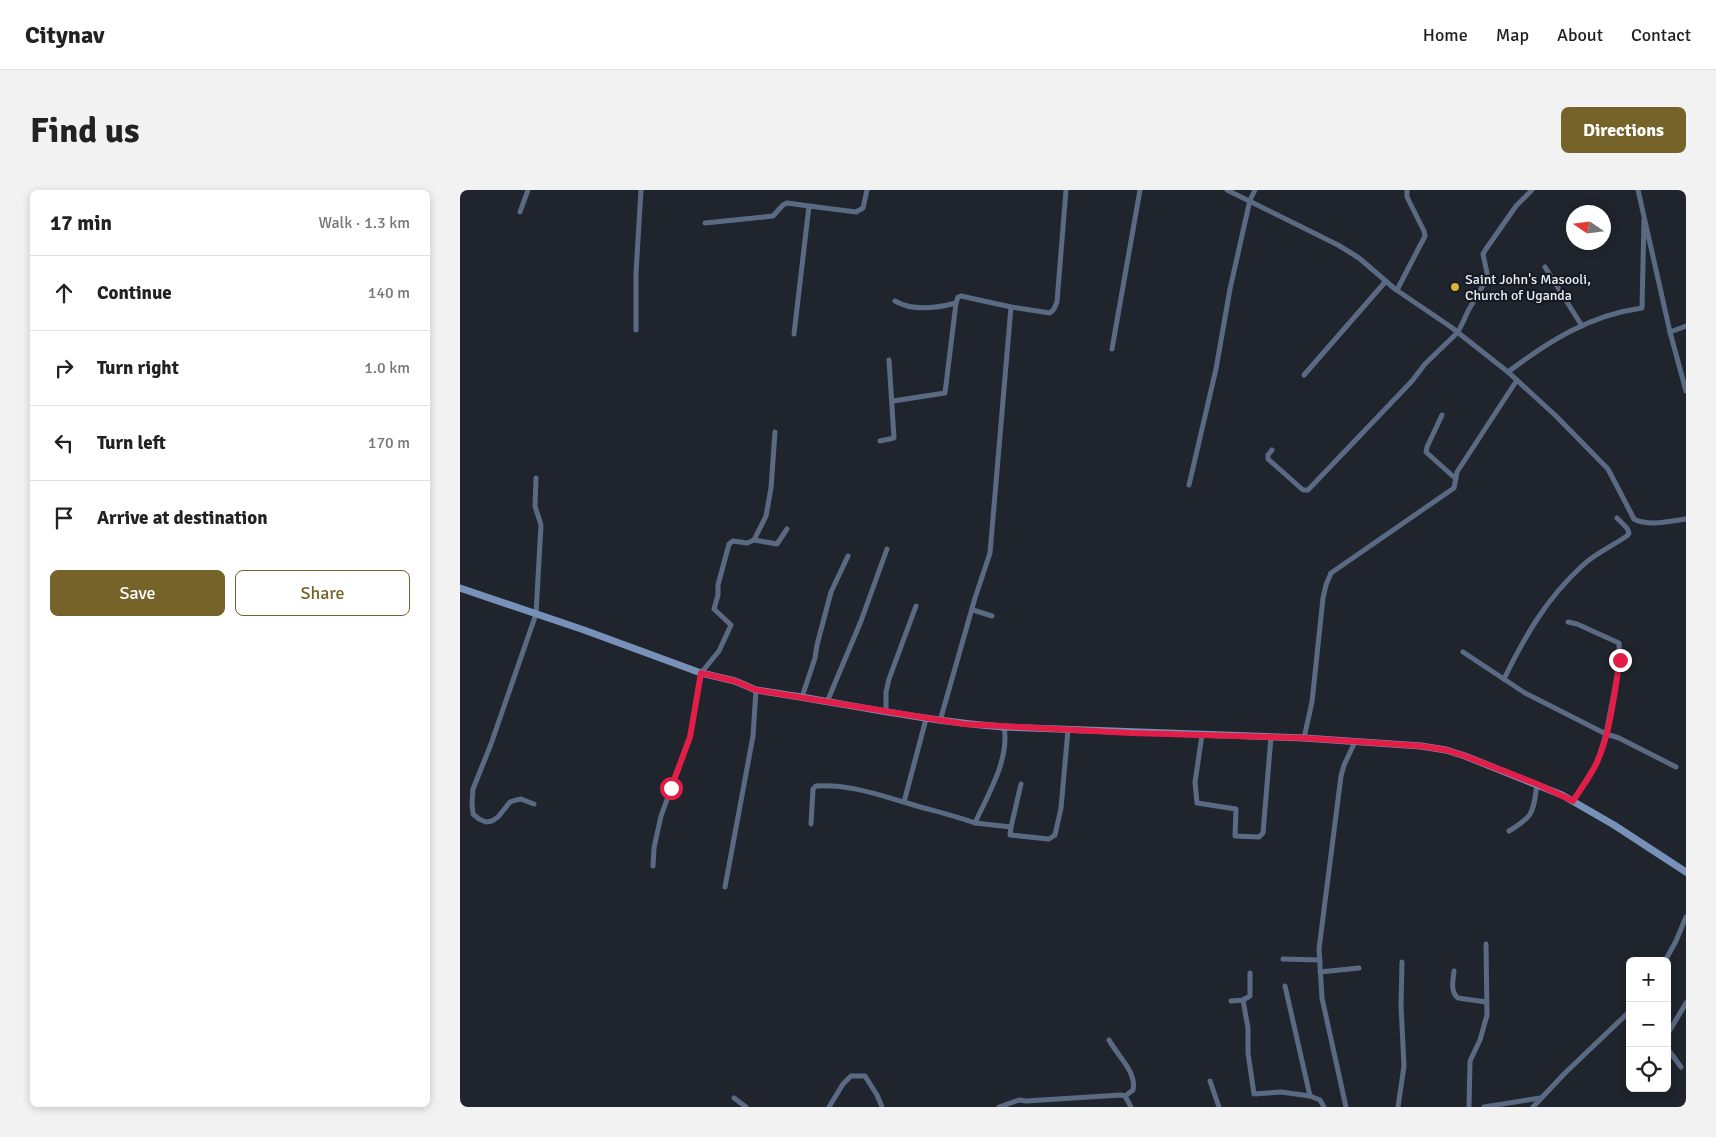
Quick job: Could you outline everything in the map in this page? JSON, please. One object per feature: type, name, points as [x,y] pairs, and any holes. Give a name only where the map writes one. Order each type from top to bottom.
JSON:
[{"type":"street","points":[[520,212],[528,190]]},
{"type":"street","points":[[636,330],[636,272],[641,190]]},
{"type":"street","points":[[705,222],[772,216],[786,203],[856,212],[863,208],[867,190]]},
{"type":"street","points":[[893,401],[945,393],[956,303],[957,299],[961,296],[1050,313],[1056,307],[1066,190]]},
{"type":"street","points":[[1112,349],[1140,190]]},
{"type":"street","points":[[1227,190],[1338,245],[1359,258],[1397,290],[1458,332],[1508,372],[1608,469],[1634,519],[1639,522],[1686,519]]},
{"type":"street","points":[[1189,485],[1216,369],[1230,289],[1250,200],[1255,190]]},
{"type":"street","points":[[1397,290],[1425,236],[1407,197],[1407,190]]},
{"type":"street","points":[[1272,450],[1268,455],[1268,459],[1303,490],[1308,490],[1412,381],[1425,364],[1458,332],[1485,282],[1487,273],[1483,254],[1516,206],[1532,190]]},
{"type":"street","points":[[1638,190],[1670,332],[1683,367],[1686,391]]},
{"type":"street","points":[[794,334],[809,206]]},
{"type":"street","points":[[1508,372],[1552,340],[1600,318],[1642,308],[1644,220]]},
{"type":"street","points":[[1545,266],[1582,326]]},
{"type":"street","points":[[1304,375],[1386,281]]},
{"type":"street","points":[[895,301],[903,306],[912,307],[943,306],[956,303]]},
{"type":"street","points":[[940,721],[975,598],[990,553],[1011,307]]},
{"type":"street","points":[[1670,332],[1686,326]]},
{"type":"street","points":[[880,441],[894,438],[889,360]]},
{"type":"street","points":[[1304,738],[1312,702],[1323,598],[1326,585],[1332,573],[1454,488],[1457,472],[1516,380]]},
{"type":"street","points":[[1442,415],[1426,452],[1456,479]]},
{"type":"street","points":[[754,540],[766,516],[771,488],[775,432]]},
{"type":"street","points":[[534,804],[521,799],[510,802],[498,817],[486,822],[473,814],[472,803],[473,789],[491,744],[536,614],[541,525],[535,506],[536,478]]},
{"type":"street","points":[[1504,679],[1544,606],[1583,565],[1627,536],[1629,533],[1627,528],[1617,518]]},
{"type":"street","points":[[653,866],[654,848],[661,816],[690,737],[701,673],[718,651],[731,625],[714,609],[729,544],[733,541],[747,543],[754,540],[777,544],[787,529]]},
{"type":"street","points":[[827,702],[861,621],[887,549]]},
{"type":"street","points":[[802,697],[815,658],[831,592],[848,556]]},
{"type":"street","points":[[460,588],[701,673],[735,681],[756,690],[926,719],[1004,727],[1304,738],[1421,746],[1446,750],[1537,784],[1573,801],[1686,872]]},
{"type":"street","points":[[886,712],[886,692],[889,680],[916,606]]},
{"type":"street","points":[[973,610],[992,616]]},
{"type":"street","points":[[1568,622],[1577,624],[1619,643],[1620,660],[1606,734],[1597,763],[1573,801]]},
{"type":"street","points":[[1463,652],[1526,693],[1676,767]]},
{"type":"street","points":[[725,887],[753,736],[756,690]]},
{"type":"street","points":[[904,802],[926,719]]},
{"type":"street","points":[[975,823],[1000,763],[1006,738],[1004,727]]},
{"type":"street","points":[[1022,784],[1010,834],[1049,839],[1056,835],[1061,808],[1068,730]]},
{"type":"street","points":[[1202,735],[1195,782],[1197,803],[1236,809],[1235,836],[1260,837],[1263,832],[1271,737]]},
{"type":"street","points":[[1346,1107],[1322,998],[1319,949],[1341,776],[1344,764],[1355,742]]},
{"type":"street","points":[[1509,831],[1528,819],[1533,812],[1537,784]]},
{"type":"street","points":[[810,824],[813,789],[816,786],[854,788],[875,792],[975,823],[1011,827]]},
{"type":"street","points":[[1667,957],[1686,917]]},
{"type":"street","points":[[1469,1107],[1470,1061],[1480,1040],[1486,1020],[1486,944]]},
{"type":"street","points":[[1283,959],[1320,960]]},
{"type":"street","points":[[1398,1107],[1404,1066],[1401,1005],[1402,962]]},
{"type":"street","points":[[1320,972],[1359,968]]},
{"type":"street","points":[[1454,971],[1453,990],[1458,998],[1486,1002]]},
{"type":"street","points":[[1231,1001],[1243,1000],[1250,996],[1252,993],[1250,973]]},
{"type":"street","points":[[1285,986],[1310,1096]]},
{"type":"street","points":[[1243,1000],[1248,1028],[1248,1053],[1254,1094],[1281,1092],[1310,1096],[1320,1100],[1324,1107]]},
{"type":"street","points":[[1671,1027],[1686,1002]]},
{"type":"street","points":[[1533,1107],[1626,1015]]},
{"type":"street","points":[[999,1107],[1019,1100],[1125,1096],[1133,1090],[1133,1084],[1125,1062],[1109,1040]]},
{"type":"street","points":[[1671,1054],[1680,1067]]},
{"type":"street","points":[[830,1107],[843,1084],[852,1076],[865,1076],[882,1107]]},
{"type":"street","points":[[1210,1081],[1219,1107]]},
{"type":"street","points":[[1125,1096],[1131,1107]]},
{"type":"street","points":[[734,1098],[746,1107]]},
{"type":"street","points":[[1484,1107],[1540,1098]]},
{"type":"place","name":"Saint John's Masooli, Church of Uganda","points":[[1455,287]]},
{"type":"route","points":[[671,788],[690,737],[701,673],[735,681],[756,690],[964,724],[1131,733],[1304,738],[1421,746],[1446,750],[1465,756],[1537,784],[1573,801],[1597,763],[1606,734],[1620,660]]}]
